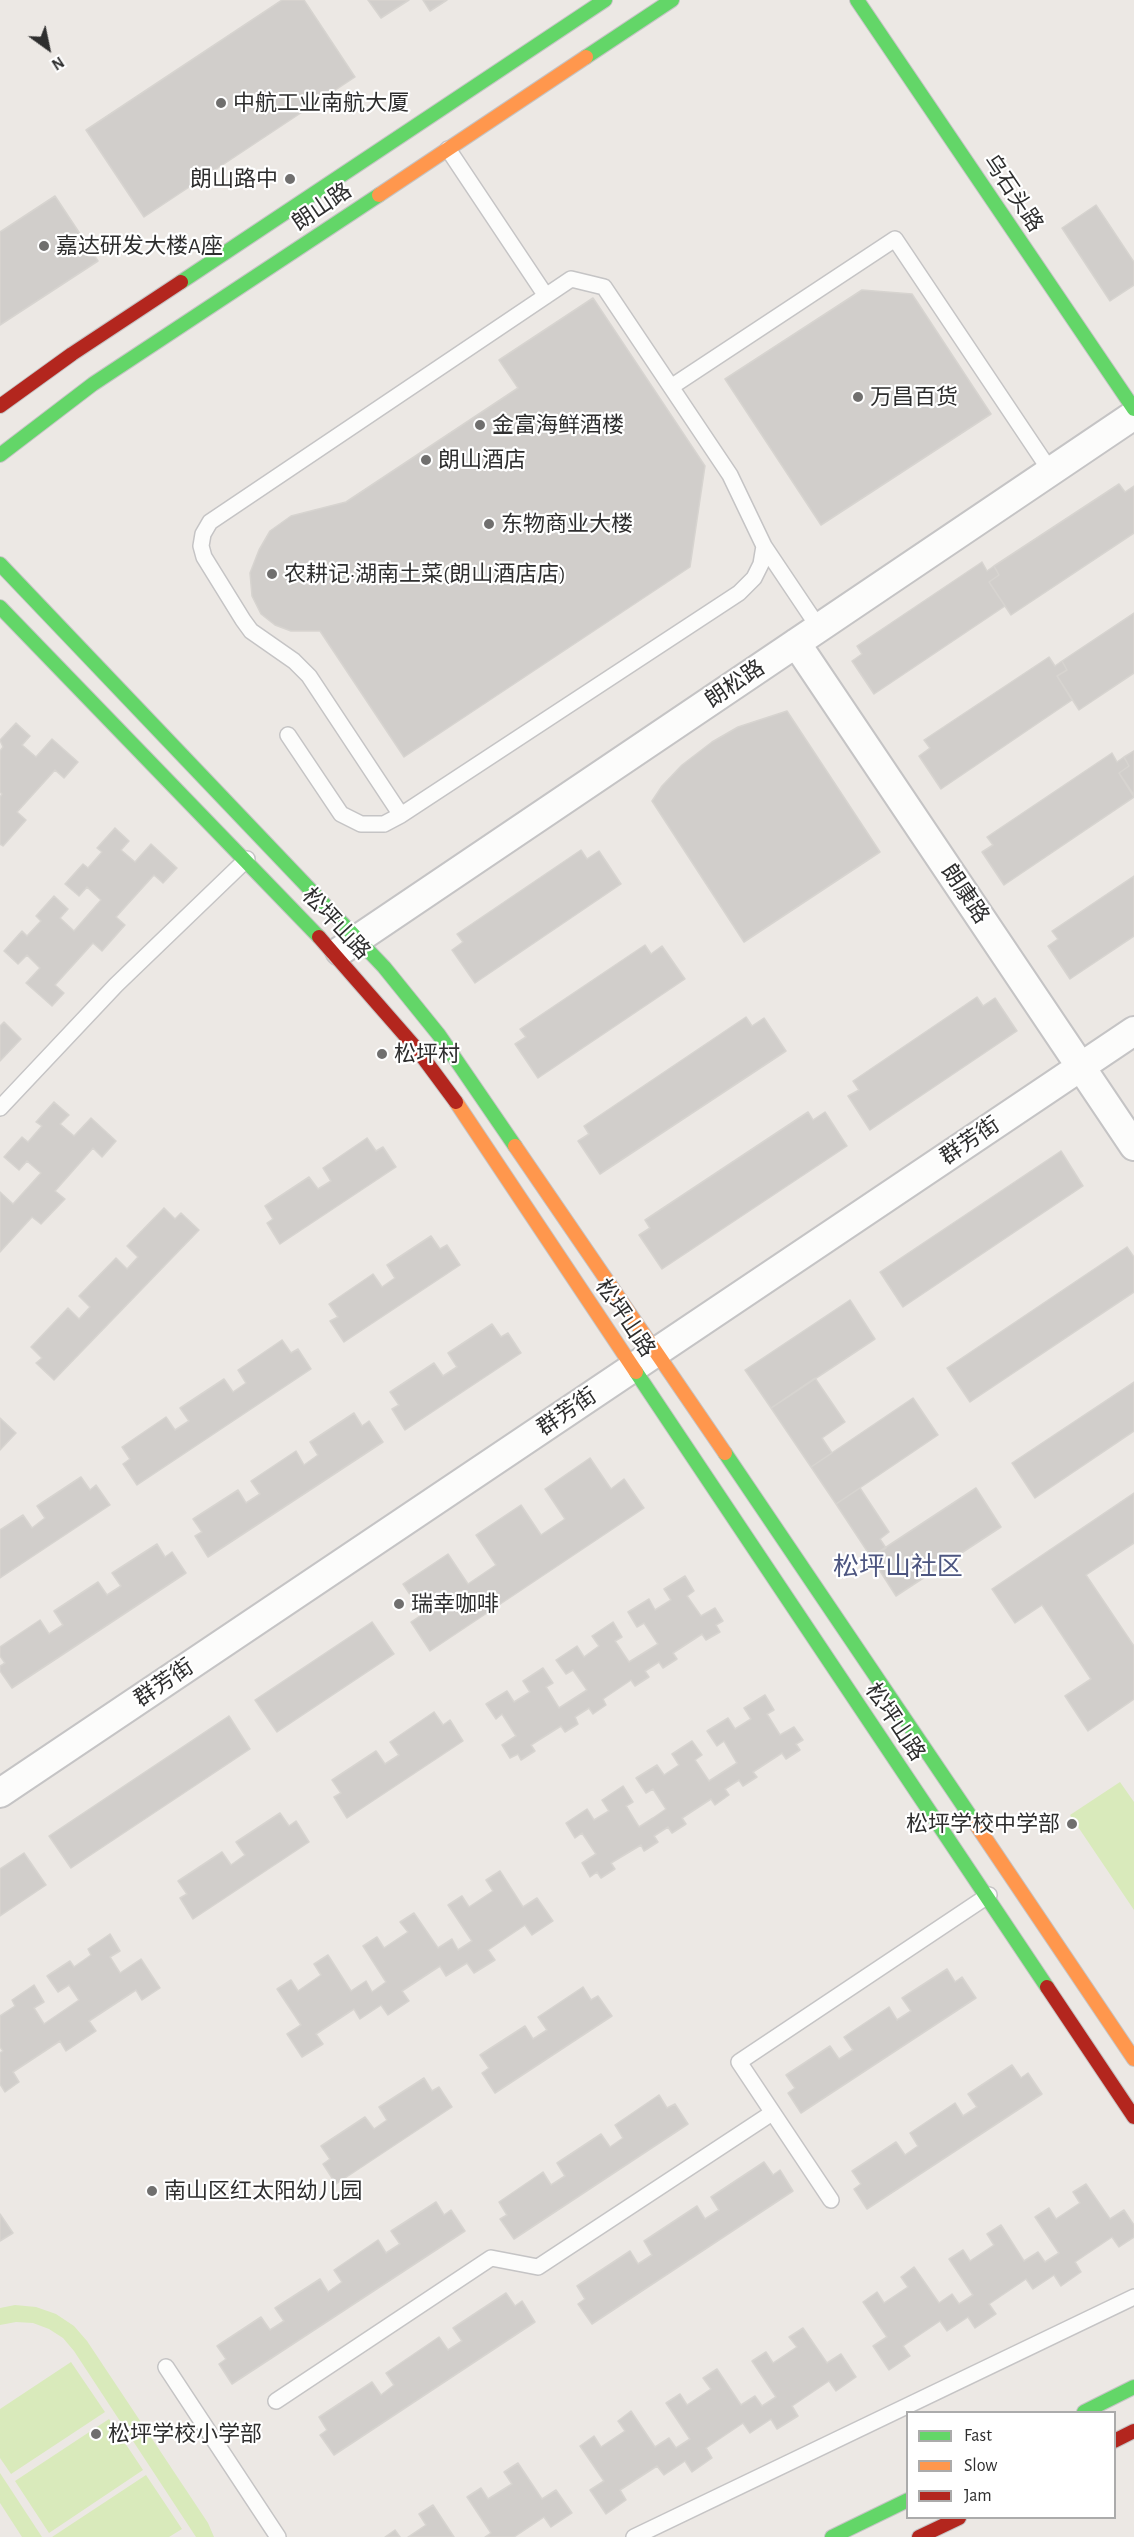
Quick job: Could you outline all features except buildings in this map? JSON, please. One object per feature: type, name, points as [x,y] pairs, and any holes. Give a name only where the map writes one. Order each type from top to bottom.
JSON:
[{"type":"street","name":"朗山路","points":[[0,406],[72,354],[606,0]]},
{"type":"street","name":"朗山路","points":[[0,455],[93,384],[672,0]]},
{"type":"street","name":"乌石头路","points":[[857,0],[1134,409]]},
{"type":"street","name":"朗松路","points":[[346,946],[1134,415]]},
{"type":"street","name":"松坪山路","points":[[0,564],[266,841],[346,946],[456,1103],[1134,2117]]},
{"type":"street","name":"松坪山路","points":[[0,607],[245,861],[346,946],[440,1035],[657,1352],[1134,2060]]},
{"type":"street","name":"朗康路","points":[[807,635],[1081,1067],[1134,1146]]},
{"type":"street","name":"群芳街","points":[[0,1793],[1134,1031]]},
{"type":"street","points":[[1085,2411],[1134,2388]]},
{"type":"street","points":[[1116,2439],[1134,2431]]},
{"type":"street","points":[[832,2537],[906,2501]]},
{"type":"street","points":[[920,2537],[955,2519]]},
{"type":"lane","points":[[448,149],[546,296]]},
{"type":"lane","points":[[671,387],[895,239],[1051,471]]},
{"type":"lane","points":[[401,816],[309,676],[294,661],[250,631],[204,557],[201,546],[203,534],[210,522],[572,279],[604,287],[730,475],[807,635]]},
{"type":"lane","points":[[288,735],[335,807],[350,820],[372,825],[384,824],[401,816],[740,593],[758,571],[764,546]]},
{"type":"lane","points":[[0,1108],[116,985],[266,841]]},
{"type":"lane","points":[[831,2200],[739,2062],[1013,1878]]},
{"type":"lane","points":[[276,2401],[491,2258],[538,2267],[772,2113]]},
{"type":"lane","points":[[634,2537],[1134,2297]]},
{"type":"lane","points":[[166,2367],[278,2537]]},
{"type":"green space","points":[[1120,1782],[1134,1802],[1134,1910],[1070,1815]]},
{"type":"green space","points":[[15,2305],[36,2307],[56,2314],[74,2326],[87,2341],[208,2523],[214,2537],[196,2537],[74,2351],[63,2338],[33,2323],[16,2322],[0,2325],[0,2308]]},
{"type":"green space","points":[[71,2362],[105,2412],[11,2474],[0,2458],[0,2409]]},
{"type":"green space","points":[[109,2419],[143,2470],[49,2533],[15,2481]]},
{"type":"green space","points":[[0,2473],[42,2537],[22,2537],[0,2503]]},
{"type":"green space","points":[[146,2475],[182,2529],[169,2537],[52,2537]]},
{"type":"traffic: fast","points":[[181,282],[605,0]]},
{"type":"traffic: fast","points":[[586,57],[672,0]]},
{"type":"traffic: fast","points":[[857,0],[1134,409]]},
{"type":"traffic: fast","points":[[0,455],[93,384],[379,195]]},
{"type":"traffic: fast","points":[[0,564],[384,967],[439,1035],[515,1146]]},
{"type":"traffic: fast","points":[[0,607],[319,937]]},
{"type":"traffic: fast","points":[[636,1372],[1047,1987]]},
{"type":"traffic: fast","points":[[725,1453],[975,1823]]},
{"type":"traffic: fast","points":[[1086,2411],[1134,2387]]},
{"type":"traffic: fast","points":[[832,2537],[906,2501]]},
{"type":"traffic: slow","points":[[379,195],[586,57]]},
{"type":"traffic: slow","points":[[456,1102],[636,1372]]},
{"type":"traffic: slow","points":[[515,1146],[725,1453]]},
{"type":"traffic: slow","points":[[975,1823],[1134,2059]]},
{"type":"traffic: jam","points":[[0,406],[72,354],[181,282]]},
{"type":"traffic: jam","points":[[319,937],[416,1048],[456,1102]]},
{"type":"traffic: jam","points":[[1047,1987],[1134,2117]]},
{"type":"traffic: jam","points":[[1116,2440],[1134,2431]]},
{"type":"traffic: jam","points":[[919,2537],[957,2519]]},
{"type":"place","name":"中航工业南航大厦","points":[[221,103]]},
{"type":"place","name":"朗山路中","points":[[290,179]]},
{"type":"place","name":"嘉达研发大楼A座","points":[[44,246]]},
{"type":"place","name":"万昌百货","points":[[858,397]]},
{"type":"place","name":"金富海鲜酒楼","points":[[480,425]]},
{"type":"place","name":"朗山酒店","points":[[426,460]]},
{"type":"place","name":"东物商业大楼","points":[[489,524]]},
{"type":"place","name":"农耕记·湖南土菜(朗山酒店店)","points":[[272,574]]},
{"type":"place","name":"松坪村","points":[[382,1054]]},
{"type":"place","name":"瑞幸咖啡","points":[[399,1604]]},
{"type":"place","name":"松坪学校中学部","points":[[1072,1824]]},
{"type":"place","name":"南山区红太阳幼儿园","points":[[152,2191]]},
{"type":"place","name":"松坪学校小学部","points":[[96,2434]]},
{"type":"district","name":"松坪山社区","points":[[898,1567]]}]
